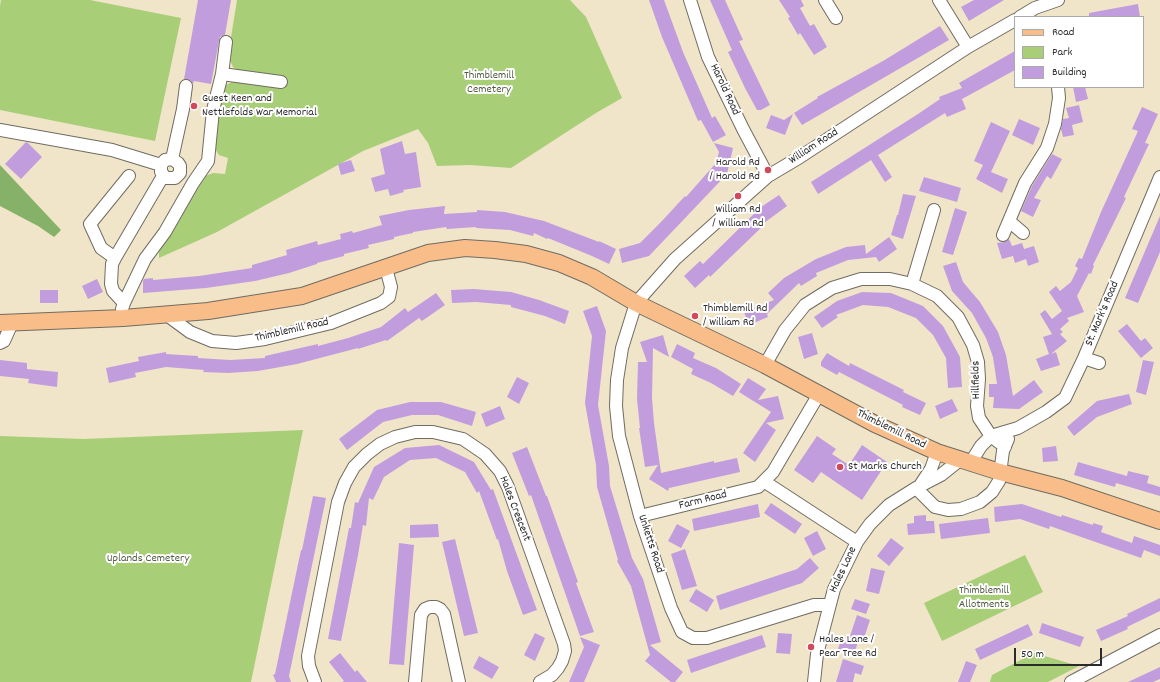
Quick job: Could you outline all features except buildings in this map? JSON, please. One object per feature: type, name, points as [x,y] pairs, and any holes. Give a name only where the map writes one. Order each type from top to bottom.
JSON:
[{"type":"main road","name":"Thimblemill Road","points":[[6,323],[123,311],[167,315],[210,311],[302,296],[409,261],[468,258],[526,265],[553,272],[597,290],[636,303],[765,365],[875,424],[937,452],[1000,472],[1062,488],[1160,521]]},
{"type":"street","name":"Harold Road","points":[[690,0],[708,57],[768,176]]},
{"type":"street","points":[[825,0],[836,18]]},
{"type":"street","points":[[939,0],[968,47]]},
{"type":"street","points":[[1024,16],[1037,13],[1058,0]]},
{"type":"street","name":"William Road","points":[[636,303],[675,258],[768,176],[800,157],[968,47],[1014,21]]},
{"type":"street","points":[[123,311],[145,259],[165,232],[193,183],[208,161],[213,110],[222,74],[226,42]]},
{"type":"street","points":[[222,74],[281,82]]},
{"type":"street","points":[[123,311],[111,284],[112,264],[165,167],[183,110],[186,86]]},
{"type":"street","points":[[1003,235],[1025,183],[1047,148],[1058,105],[1058,88]]},
{"type":"street","points":[[0,130],[112,150],[165,167]]},
{"type":"street","points":[[115,258],[101,248],[90,224],[129,176]]},
{"type":"street","name":"St. Mark's Road","points":[[991,436],[1018,428],[1046,412],[1065,398],[1084,358],[1160,177]]},
{"type":"street","points":[[912,284],[934,210]]},
{"type":"street","points":[[1009,221],[1023,232]]},
{"type":"street","name":"Thimblemill Road","points":[[167,315],[190,332],[212,341],[236,343],[266,339],[330,323],[381,303],[390,297],[391,287],[386,268]]},
{"type":"street","name":"Hillfields","points":[[765,365],[785,330],[805,305],[832,288],[861,279],[890,279],[912,284],[937,296],[958,317],[973,344],[978,362],[979,379],[977,406],[979,418],[991,436],[1005,447]]},
{"type":"street","name":"Unketts Road","points":[[636,303],[622,348],[617,380],[616,406],[619,436],[640,516],[671,608],[682,632],[693,638],[707,638],[814,605],[830,605]]},
{"type":"street","name":"Thimblemill Road","points":[[0,343],[4,340],[6,323]]},
{"type":"street","points":[[1084,358],[1099,363]]},
{"type":"street","points":[[820,394],[773,472],[765,482],[857,542]]},
{"type":"street","name":"St. Mark's Road","points":[[918,486],[935,508],[948,510],[961,509],[980,502],[992,492],[999,482],[1005,447],[1008,439],[1018,428]]},
{"type":"street","name":"Hales Crescent","points":[[315,682],[309,666],[308,656],[338,502],[344,483],[354,467],[380,444],[395,437],[415,432],[433,432],[463,439],[485,454],[500,471],[508,487],[564,644],[565,651],[556,678],[540,682]]},
{"type":"street","points":[[966,460],[991,436]]},
{"type":"street","name":"Hales Lane","points":[[918,486],[931,468],[937,452]]},
{"type":"street","name":"Hales Lane","points":[[814,682],[817,654],[834,589],[857,542],[870,524],[889,505],[918,486],[941,475],[966,460]]},
{"type":"street","name":"Farm Road","points":[[640,516],[758,487],[765,482]]},
{"type":"street","points":[[415,682],[421,615],[425,609],[430,607],[436,607],[444,614],[459,682]]},
{"type":"street","points":[[1071,682],[1160,635]]},
{"type":"green space","points":[[1,0],[90,0],[181,18],[155,141],[0,110]]},
{"type":"green space","name":"Thimblemill Cemetery","points":[[237,0],[570,0],[586,17],[622,98],[511,168],[470,165],[437,166],[428,143],[418,129],[363,151],[217,232],[159,258],[159,252],[205,176],[213,173],[225,174],[228,158],[219,155],[217,152],[214,147],[213,134],[223,89],[226,85],[234,81],[238,71],[233,67],[228,56]]},
{"type":"green space","points":[[0,165],[61,230],[54,237],[38,226],[0,206]]},
{"type":"green space","name":"Uplands Cemetery","points":[[303,430],[251,682],[0,682],[0,436],[84,439]]},
{"type":"green space","name":"Thimblemill Allotments","points":[[1025,555],[1043,592],[942,641],[924,603]]},
{"type":"green space","points":[[1034,653],[1079,666],[1048,682],[990,682],[992,675]]},
{"type":"place","name":"Guest Keen and Nettlefolds War Memorial","points":[[194,106]]},
{"type":"place","name":"Harold Rd / Harold Rd","points":[[768,170]]},
{"type":"place","name":"William Rd / William Rd","points":[[738,196]]},
{"type":"place","name":"Thimblemill Rd / William Rd","points":[[695,316]]},
{"type":"place","name":"St Marks Church","points":[[840,467]]},
{"type":"place","name":"Hales Lane / Pear Tree Rd","points":[[811,647]]}]
